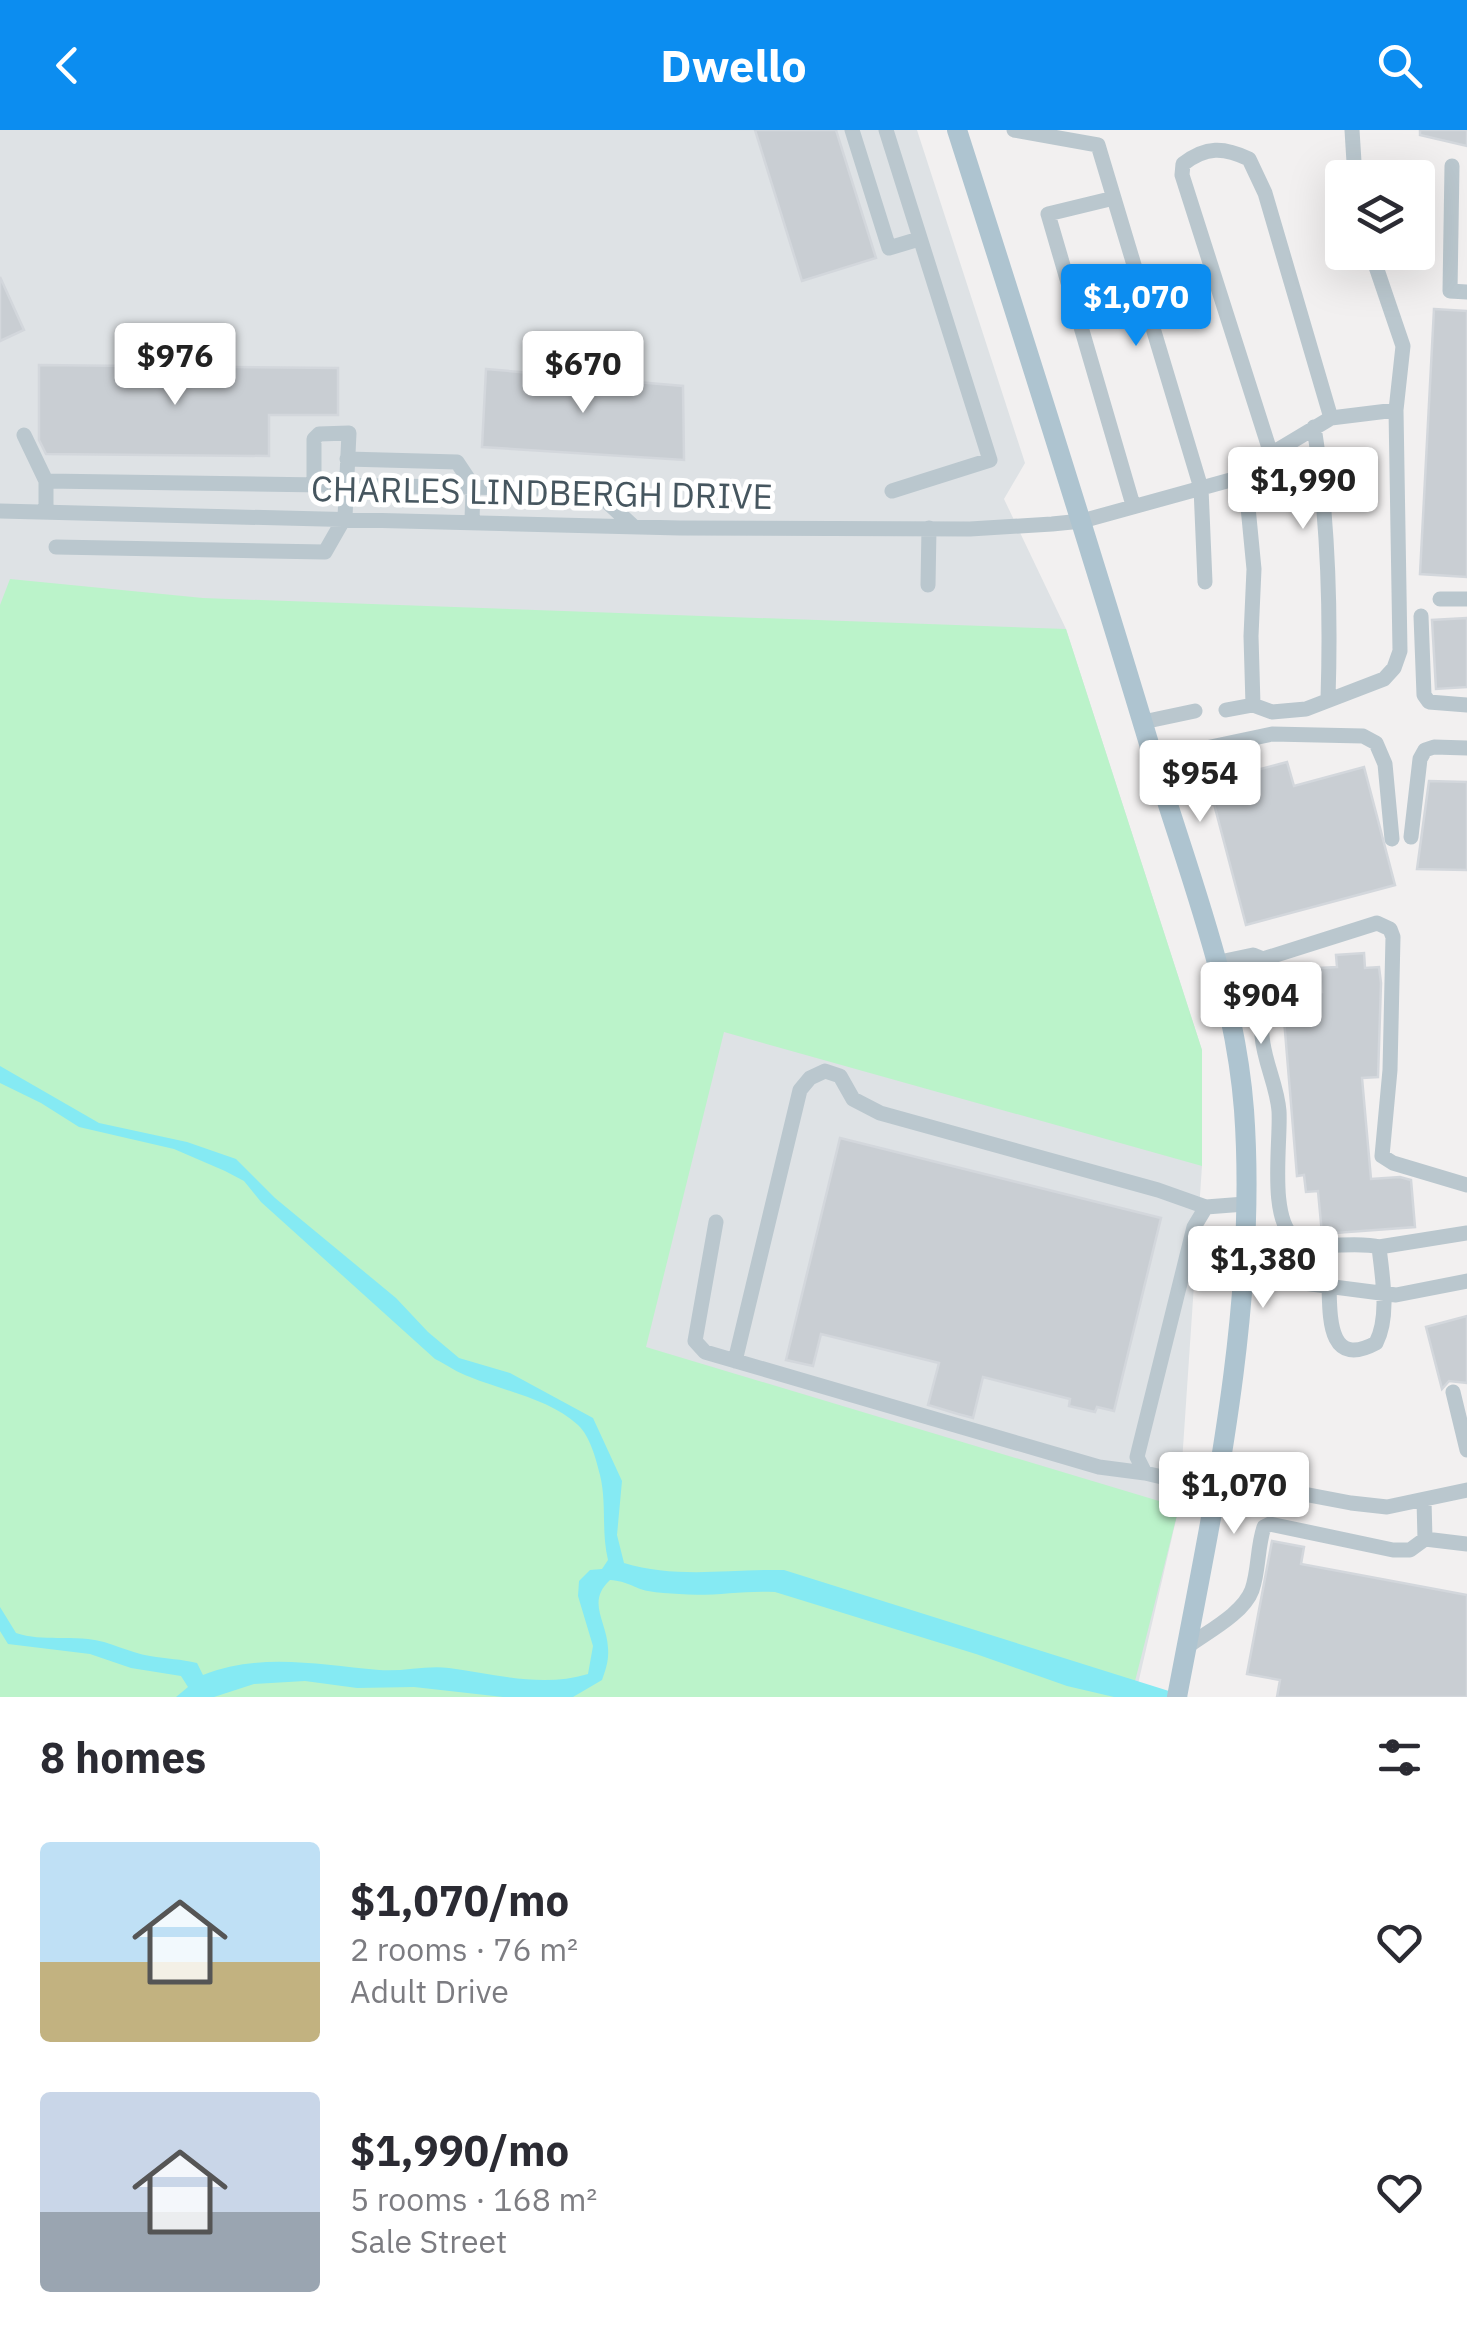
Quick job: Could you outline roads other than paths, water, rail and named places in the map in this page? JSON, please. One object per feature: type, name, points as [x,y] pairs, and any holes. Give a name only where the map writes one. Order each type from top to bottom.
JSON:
[{"type":"main road","points":[[957,130],[1082,522],[1235,1041],[1244,1109],[1242,1275],[1218,1484],[1178,1691]]},
{"type":"street","points":[[852,130],[889,248],[919,239]]},
{"type":"street","points":[[886,130],[990,460],[892,490]]},
{"type":"street","points":[[1014,130],[1098,145],[1200,488],[1206,582]]},
{"type":"street","points":[[1352,130],[1354,160]]},
{"type":"street","points":[[1272,454],[1182,176],[1183,164],[1195,155],[1218,148],[1248,159],[1265,193],[1331,418]]},
{"type":"street","points":[[1452,166],[1450,291],[1467,292]]},
{"type":"street","points":[[1114,198],[1048,214],[1133,506]]},
{"type":"street","points":[[1226,710],[1252,705],[1262,711],[1296,711],[1368,688],[1394,668],[1400,651],[1396,410],[1403,346],[1377,270]]},
{"type":"street","points":[[1252,705],[1254,569],[1246,476],[1272,454],[1331,418],[1396,410]]},
{"type":"street","points":[[1314,427],[1323,486],[1330,633],[1328,699]]},
{"type":"street","points":[[56,546],[325,552],[345,518],[348,433],[319,434],[314,439],[314,483]]},
{"type":"street","points":[[24,435],[46,481],[46,512]]},
{"type":"street","points":[[348,458],[457,462],[473,486],[472,521]]},
{"type":"street","name":"CHARLES LINDBERGH DRIVE","points":[[0,511],[633,526],[929,528],[1082,522],[1246,476]]},
{"type":"street","points":[[46,481],[593,489],[633,526]]},
{"type":"street","points":[[928,585],[929,528]]},
{"type":"street","points":[[1440,599],[1467,599]]},
{"type":"street","points":[[1421,616],[1424,695],[1429,702],[1467,705]]},
{"type":"street","points":[[1143,722],[1195,712]]},
{"type":"street","points":[[1154,759],[1272,734],[1363,736],[1376,743],[1385,764],[1392,839]]},
{"type":"street","points":[[1411,836],[1420,759],[1425,750],[1467,748]]},
{"type":"street","points":[[1215,963],[1253,955],[1263,959],[1377,922],[1390,928],[1390,1070],[1382,1156],[1393,1163],[1467,1184]]},
{"type":"street","points":[[1263,959],[1266,981],[1262,1030],[1279,1111],[1277,1180],[1288,1230],[1296,1240],[1310,1244],[1366,1243],[1379,1247],[1467,1233]]},
{"type":"street","points":[[735,1360],[800,1090],[810,1078],[826,1072],[840,1076],[853,1099],[880,1113],[1158,1190],[1206,1207],[1245,1204]]},
{"type":"street","points":[[1145,1473],[1136,1457],[1149,1400],[1194,1227],[1206,1207]]},
{"type":"street","points":[[716,1222],[696,1341],[705,1352],[1099,1467],[1387,1507],[1467,1490]]},
{"type":"street","points":[[1328,1286],[1330,1326],[1335,1340],[1343,1348],[1355,1350],[1376,1343],[1384,1293],[1379,1247]]},
{"type":"street","points":[[1242,1275],[1396,1295],[1467,1280]]},
{"type":"street","points":[[1454,1392],[1467,1450]]},
{"type":"street","points":[[1424,1500],[1424,1539]]},
{"type":"street","points":[[1187,1647],[1246,1601],[1253,1588],[1258,1546],[1264,1527],[1270,1524],[1392,1550],[1410,1550],[1424,1539],[1467,1544]]},
{"type":"water","points":[[0,1066],[99,1123],[187,1142],[236,1159],[275,1198],[396,1298],[459,1358],[510,1373],[593,1418],[622,1481],[617,1535],[624,1563],[683,1572],[784,1570],[1188,1697],[1114,1697],[1067,1686],[775,1592],[664,1593],[610,1580],[599,1596],[608,1648],[605,1672],[602,1680],[573,1697],[503,1697],[305,1681],[254,1684],[214,1697],[176,1697],[188,1687],[181,1676],[131,1668],[90,1654],[8,1644],[0,1631],[0,1607],[16,1633],[96,1640],[142,1654],[197,1663],[203,1675],[247,1664],[290,1662],[388,1670],[440,1667],[536,1680],[571,1678],[588,1674],[593,1646],[578,1596],[579,1581],[590,1570],[602,1569],[608,1560],[600,1475],[589,1441],[567,1416],[435,1359],[261,1202],[244,1181],[174,1149],[79,1127],[0,1083]]}]
